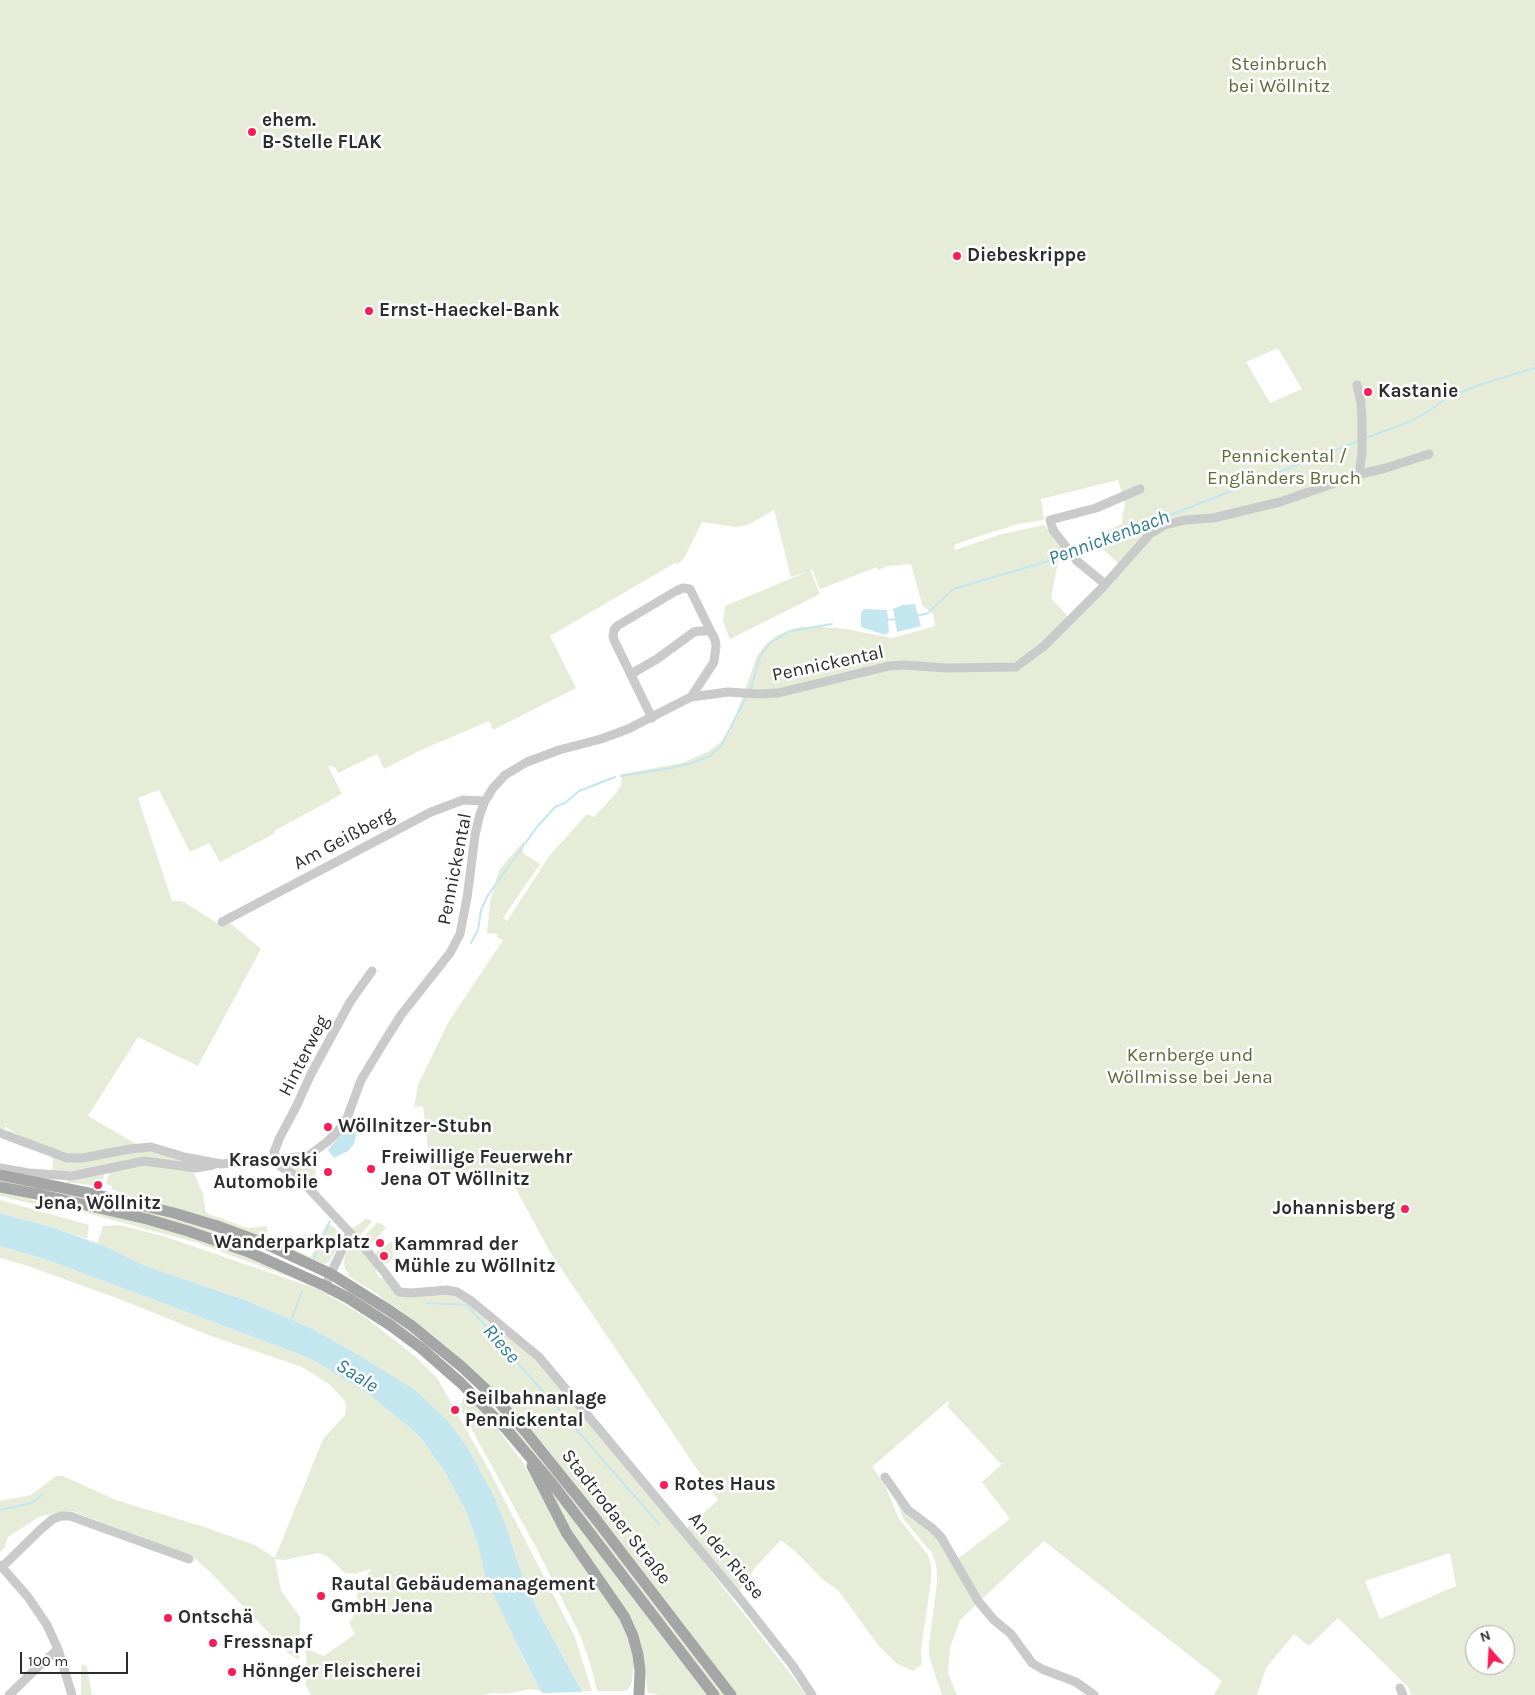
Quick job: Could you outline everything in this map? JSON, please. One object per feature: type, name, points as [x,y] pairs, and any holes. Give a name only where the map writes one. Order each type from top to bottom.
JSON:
[{"type":"main road","name":"Stadtrodaer Straße","points":[[0,1175],[174,1213],[217,1226],[266,1244],[331,1274],[387,1309],[436,1344],[462,1366],[507,1411],[571,1487],[731,1695]]},
{"type":"main road","name":"Stadtrodaer Straße","points":[[0,1187],[147,1219],[188,1230],[257,1255],[325,1286],[348,1298],[390,1325],[461,1383],[523,1448],[598,1542],[714,1695]]},
{"type":"main road","points":[[523,1448],[566,1532],[624,1616],[634,1636],[640,1671],[639,1695]]},
{"type":"street","points":[[1357,384],[1362,417],[1361,474]]},
{"type":"street","name":"Pennickental","points":[[221,1164],[308,1156],[338,1131],[347,1118],[361,1080],[381,1047],[401,1015],[450,952],[460,934],[467,898],[475,835],[485,800],[493,788],[506,775],[527,762],[559,750],[601,739],[652,718],[691,697],[728,692],[778,693],[889,666],[904,665],[946,668],[1016,667],[1044,646],[1105,584],[1150,534],[1164,525],[1184,520],[1213,518],[1280,502],[1361,474],[1430,454]]},
{"type":"street","points":[[1105,584],[1075,558],[1054,530],[1050,520],[1096,508],[1140,489]]},
{"type":"street","points":[[652,718],[614,640],[614,630],[617,626],[683,588],[690,590],[716,646],[714,662],[691,697]]},
{"type":"street","points":[[631,674],[657,659],[694,632],[710,631]]},
{"type":"street","name":"Am Geißberg","points":[[222,922],[431,812],[463,800],[485,800]]},
{"type":"street","name":"Hinterweg","points":[[276,1159],[274,1152],[280,1137],[311,1074],[350,1002],[372,971]]},
{"type":"street","points":[[0,1127],[4,1130],[4,1135],[67,1158],[82,1158],[151,1147],[221,1164]]},
{"type":"street","points":[[276,1159],[280,1166],[299,1178],[350,1233],[325,1286]]},
{"type":"street","points":[[0,1168],[29,1173],[72,1176],[144,1161],[196,1168],[221,1164]]},
{"type":"street","name":"An der Riese","points":[[350,1233],[399,1292],[447,1290],[457,1292],[470,1300],[539,1357],[738,1596],[793,1666],[812,1695]]},
{"type":"street","points":[[885,1477],[908,1510],[941,1537],[978,1601],[994,1620],[1011,1634],[1032,1663],[1042,1669],[1076,1682],[1094,1695]]},
{"type":"street","points":[[72,1695],[58,1649],[42,1616],[1,1566],[41,1528],[53,1519],[61,1516],[70,1516],[189,1559]]},
{"type":"street","points":[[9,1695],[58,1649]]},
{"type":"green space","name":"Kernberge und Wöllmisse bei Jena","points":[[0,0],[1535,0],[1535,1695],[1411,1695],[1408,1687],[1338,1618],[1309,1646],[1294,1634],[1266,1668],[1257,1695],[1214,1695],[1222,1681],[1044,1541],[982,1599],[956,1560],[1010,1519],[982,1482],[1003,1463],[1000,1463],[947,1406],[950,1403],[948,1401],[872,1467],[884,1483],[899,1519],[928,1555],[931,1566],[931,1580],[921,1650],[922,1664],[913,1671],[896,1663],[878,1645],[838,1590],[823,1580],[798,1554],[781,1540],[754,1569],[747,1583],[737,1592],[686,1529],[718,1500],[550,1252],[508,1174],[431,1174],[423,1106],[414,1107],[418,1085],[449,1021],[503,940],[497,937],[498,934],[487,933],[490,902],[499,870],[524,841],[523,853],[540,864],[503,918],[507,921],[550,855],[587,814],[594,817],[617,792],[621,785],[622,774],[682,763],[709,751],[721,742],[734,721],[757,656],[765,645],[776,636],[801,627],[822,627],[846,629],[892,638],[935,626],[933,614],[922,605],[911,564],[888,566],[878,570],[877,567],[820,589],[812,569],[810,570],[820,594],[730,639],[723,622],[725,606],[809,571],[791,577],[774,510],[748,525],[736,527],[702,522],[684,558],[678,564],[675,563],[550,636],[576,688],[493,730],[489,721],[421,750],[384,769],[377,754],[338,773],[335,767],[328,766],[342,794],[274,831],[274,834],[220,862],[209,843],[190,852],[159,790],[138,798],[172,901],[182,901],[222,926],[229,922],[261,949],[198,1066],[138,1037],[88,1116],[138,1145],[72,1155],[55,1151],[21,1137],[6,1127],[0,1131]],"holes":[[[1278,348],[1302,389],[1270,403],[1246,362]],[[1118,480],[1125,504],[1122,517],[1123,523],[1092,539],[1120,565],[1130,554],[1135,558],[1073,622],[1051,598],[1058,562],[1067,553],[1044,525],[1002,534],[955,550],[954,545],[974,538],[1018,524],[1044,520],[1041,499]],[[1450,1553],[1456,1586],[1380,1619],[1365,1581]]]},
{"type":"green space","points":[[134,1151],[156,1152],[198,1164],[158,1160],[77,1174],[52,1173],[53,1160],[51,1154],[61,1158]]},
{"type":"green space","points":[[311,1159],[312,1162],[318,1159],[313,1187],[286,1166],[289,1163]]},
{"type":"green space","points":[[142,1164],[193,1171],[203,1194],[206,1213],[247,1228],[267,1226],[267,1238],[311,1257],[327,1223],[339,1233],[338,1247],[329,1262],[324,1264],[202,1217],[130,1196],[111,1189],[112,1186],[106,1184],[110,1170]]},
{"type":"green space","points":[[105,1171],[101,1188],[86,1184],[69,1183],[60,1177]]},
{"type":"green space","points":[[0,1180],[135,1208],[200,1225],[270,1251],[249,1247],[198,1228],[163,1218],[0,1184]]},
{"type":"green space","points":[[0,1192],[21,1196],[54,1207],[45,1207],[0,1196]]},
{"type":"green space","points":[[0,1200],[89,1225],[87,1239],[0,1213]]},
{"type":"green space","points":[[90,1210],[152,1225],[232,1250],[299,1278],[287,1276],[198,1243],[79,1211]]},
{"type":"green space","points":[[365,1219],[371,1220],[371,1223],[358,1238],[350,1229]]},
{"type":"green space","points":[[377,1223],[381,1223],[386,1228],[373,1242],[369,1245],[364,1245],[360,1240]]},
{"type":"green space","points":[[120,1225],[166,1237],[320,1290],[365,1317],[416,1357],[437,1378],[489,1470],[575,1637],[592,1691],[582,1691],[537,1609],[518,1564],[495,1498],[469,1450],[357,1354],[307,1326],[245,1300],[143,1265],[97,1243],[103,1226]]},
{"type":"green space","points":[[392,1241],[393,1257],[388,1263],[382,1263],[375,1254]]},
{"type":"green space","points":[[352,1245],[358,1246],[377,1268],[376,1272],[380,1278],[385,1278],[394,1291],[447,1292],[466,1299],[539,1359],[680,1532],[807,1695],[736,1695],[562,1469],[396,1310],[376,1293],[348,1276],[349,1273],[345,1270],[344,1262],[345,1255]]},
{"type":"green space","points":[[0,1246],[45,1259],[296,1353],[315,1361],[370,1395],[421,1438],[445,1472],[467,1513],[478,1545],[485,1576],[522,1656],[541,1691],[531,1689],[505,1694],[482,1695],[311,1695],[305,1684],[308,1672],[305,1648],[324,1656],[355,1634],[349,1622],[353,1618],[357,1603],[358,1588],[371,1569],[355,1574],[345,1573],[327,1556],[318,1553],[285,1560],[275,1559],[281,1591],[300,1617],[299,1660],[288,1653],[209,1571],[192,1556],[72,1511],[39,1517],[8,1537],[5,1547],[0,1552],[0,1501],[31,1495],[56,1476],[63,1476],[116,1500],[255,1545],[275,1558],[323,1439],[345,1415],[346,1409],[345,1401],[329,1384],[302,1367],[211,1336],[117,1298],[0,1258]]},
{"type":"green space","points":[[465,1392],[484,1412],[522,1461],[554,1518],[628,1632],[634,1660],[632,1682],[628,1690],[597,1691],[580,1635],[539,1553],[463,1413],[461,1405]]},
{"type":"green space","points":[[497,1409],[526,1438],[726,1695],[719,1695],[581,1514],[498,1414]]},
{"type":"green space","points":[[541,1477],[708,1695],[659,1695],[648,1693],[638,1639],[574,1537]]},
{"type":"green space","points":[[892,1491],[936,1535],[978,1603],[960,1620],[950,1648],[948,1673],[957,1695],[942,1695],[929,1656],[937,1583],[935,1561],[932,1553],[904,1520]]},
{"type":"green space","points":[[83,1664],[87,1667],[92,1695],[81,1695],[81,1667]]},
{"type":"water","points":[[915,604],[921,626],[897,632],[893,609],[902,605]]},
{"type":"water","points":[[864,609],[887,610],[889,632],[885,635],[861,627],[861,613]]},
{"type":"water","points":[[345,1128],[357,1131],[354,1144],[348,1151],[334,1158],[328,1150]]},
{"type":"water","name":"Saale","points":[[0,1213],[55,1228],[104,1246],[143,1265],[245,1300],[307,1326],[357,1354],[416,1391],[447,1420],[469,1450],[495,1498],[518,1564],[537,1609],[584,1695],[543,1695],[485,1576],[478,1545],[467,1513],[445,1472],[421,1438],[404,1423],[370,1395],[315,1361],[45,1259],[0,1246]]},
{"type":"pier","points":[[585,1692],[587,1695],[541,1695],[540,1693]]},
{"type":"waterway","name":"Pennickenbach","points":[[1366,438],[1411,421],[1447,398],[1479,385],[1535,368]]},
{"type":"waterway","name":"Pennickenbach","points":[[1074,553],[1358,441]]},
{"type":"waterway","name":"Pennickenbach","points":[[917,616],[928,613],[953,589],[1069,555]]},
{"type":"waterway","name":"Pennickenbach","points":[[887,620],[897,619]]},
{"type":"waterway","name":"Pennickenbach","points":[[751,689],[760,656],[771,642],[790,631],[832,624]]},
{"type":"waterway","name":"Pennickenbach","points":[[621,776],[671,768],[710,756],[721,746],[746,697]]},
{"type":"waterway","name":"Pennickenbach","points":[[471,943],[478,930],[481,910],[488,895],[537,827],[555,807],[565,803],[579,791],[615,777]]},
{"type":"waterway","name":"Pennickenbach","points":[[314,1258],[330,1221]]},
{"type":"waterway","name":"Pennickenbach","points":[[291,1321],[302,1291]]},
{"type":"waterway","name":"Riese","points":[[427,1303],[467,1305],[660,1525]]},
{"type":"waterway","points":[[0,1510],[31,1503],[42,1495]]},
{"type":"place","name":"ehem. B-Stelle FLAK","points":[[252,132]]},
{"type":"place","name":"Diebeskrippe","points":[[957,256]]},
{"type":"place","name":"Ernst-Haeckel-Bank","points":[[369,311]]},
{"type":"place","name":"Kastanie","points":[[1368,392]]},
{"type":"place","name":"Wöllnitzer-Stubn","points":[[328,1127]]},
{"type":"place","name":"Freiwillige Feuerwehr Jena OT Wöllnitz","points":[[371,1169]]},
{"type":"place","name":"Krasovski Automobile","points":[[328,1172]]},
{"type":"place","name":"Jena, Wöllnitz","points":[[98,1185]]},
{"type":"place","name":"Johannisberg","points":[[1405,1209]]},
{"type":"place","name":"Wanderparkplatz","points":[[380,1243]]},
{"type":"place","name":"Kammrad der Mühle zu Wöllnitz","points":[[384,1256]]},
{"type":"place","name":"Seilbahnanlage Pennickental","points":[[455,1410]]},
{"type":"place","name":"Rotes Haus","points":[[664,1485]]},
{"type":"place","name":"Rautal Gebäudemanagement GmbH Jena","points":[[321,1596]]},
{"type":"place","name":"Ontschä","points":[[168,1618]]},
{"type":"place","name":"Fressnapf","points":[[213,1643]]},
{"type":"place","name":"Hönnger Fleischerei","points":[[232,1672]]},
{"type":"park label","name":"Steinbruch bei Wöllnitz","points":[[1279,76]]},
{"type":"park label","name":"Pennickental / Engländers Bruch","points":[[1284,468]]}]
